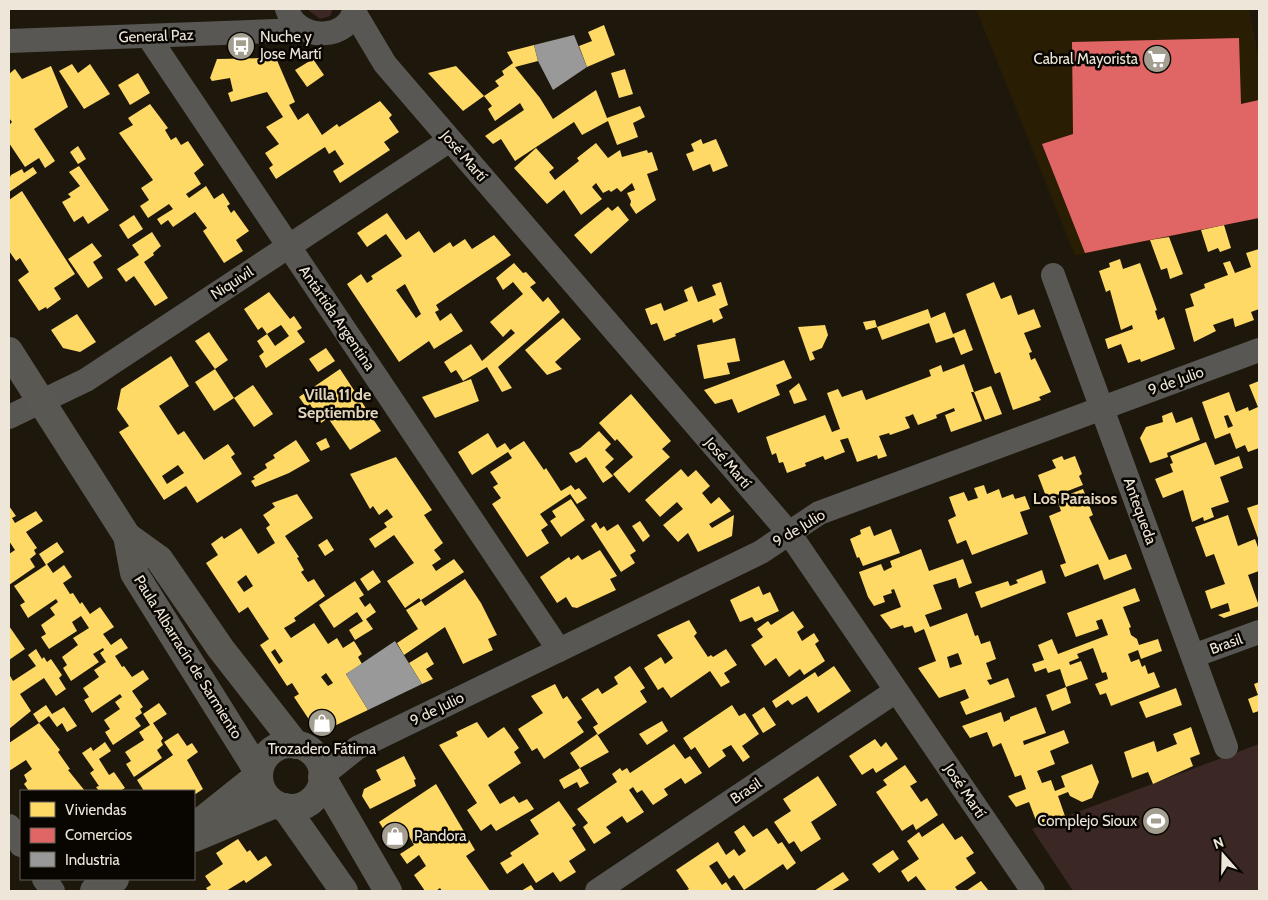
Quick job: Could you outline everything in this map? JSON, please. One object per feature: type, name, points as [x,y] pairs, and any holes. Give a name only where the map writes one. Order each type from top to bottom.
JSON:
[{"type":"main road","name":"Paula Albarracín de Sarmiento","points":[[9,351],[39,402],[127,536],[159,559],[221,649],[314,764],[388,891]]},
{"type":"main road","name":"Paula Albarracín de Sarmiento","points":[[127,536],[134,572],[259,774]]},
{"type":"main road","points":[[195,838],[280,805],[301,806],[313,799],[319,790],[314,764],[280,746],[264,758],[259,774],[262,792],[280,805],[344,891]]},
{"type":"main road","points":[[195,826],[259,774]]},
{"type":"main road","points":[[94,891],[114,880]]},
{"type":"street","points":[[287,9],[295,25],[302,30]]},
{"type":"street","points":[[336,30],[348,22],[355,10]]},
{"type":"street","name":"José Martí","points":[[355,10],[366,35],[385,64],[789,534],[1033,891]]},
{"type":"street","name":"General Paz","points":[[9,41],[302,30],[319,33],[336,30]]},
{"type":"street","name":"José Martí","points":[[336,30],[367,49],[385,64]]},
{"type":"street","name":"Antártida Argentina","points":[[148,36],[558,650]]},
{"type":"street","name":"Niquivil","points":[[9,417],[86,380],[450,140]]},
{"type":"street","name":"Antequeda","points":[[1053,274],[1226,747]]},
{"type":"street","name":"9 de Julio","points":[[314,764],[357,748],[761,552],[820,513],[1259,350]]},
{"type":"street","name":"Brasil","points":[[1193,656],[1259,632]]},
{"type":"street","name":"Brasil","points":[[597,891],[896,691]]},
{"type":"street","points":[[9,826],[20,843]]},
{"type":"street","points":[[45,880],[53,891]]},
{"type":"shaded area","points":[[307,9],[333,9],[330,16],[320,19]]},
{"type":"shaded area","points":[[976,9],[1249,9],[1259,59],[1259,218],[1075,256]]},
{"type":"shaded area","name":"Complejo Sioux","points":[[1259,744],[1259,891],[1073,891],[1032,829]]},
{"type":"building: Viviendas","points":[[604,25],[615,55],[587,67],[579,46],[592,41],[588,32]]},
{"type":"building: Viviendas","points":[[534,45],[538,61],[515,67],[540,98],[553,119],[596,90],[607,118],[640,106],[645,117],[633,123],[638,137],[617,145],[608,121],[582,135],[574,122],[515,161],[501,139],[493,144],[485,136],[524,110],[520,103],[495,121],[488,109],[492,106],[484,96],[499,86],[495,81],[504,75],[502,71],[513,63],[507,52]]},
{"type":"building: Viviendas","points":[[276,58],[295,102],[289,105],[298,120],[308,113],[322,135],[337,124],[339,127],[380,101],[392,115],[389,118],[399,132],[384,142],[390,150],[340,183],[333,171],[344,164],[335,150],[329,154],[325,147],[276,179],[269,168],[273,165],[265,153],[279,144],[266,127],[283,117],[267,92],[231,102],[228,93],[233,91],[230,78],[212,81],[210,78],[217,59]]},
{"type":"building: Viviendas","points":[[313,59],[324,75],[307,87],[295,70]]},
{"type":"building: Viviendas","points":[[72,64],[78,73],[90,64],[110,94],[84,109],[59,71]]},
{"type":"building: Viviendas","points":[[51,66],[68,107],[34,129],[55,161],[45,168],[39,158],[25,167],[9,143],[9,125],[12,122],[9,118],[9,74],[15,69],[22,79]]},
{"type":"building: Viviendas","points":[[456,66],[484,96],[463,111],[428,73]]},
{"type":"building: Viviendas","points":[[625,69],[633,94],[619,98],[611,73]]},
{"type":"building: Viviendas","points":[[138,73],[150,93],[130,105],[118,85]]},
{"type":"building: Viviendas","points":[[150,104],[168,128],[165,130],[171,140],[176,137],[181,145],[188,141],[204,165],[194,173],[201,184],[186,194],[189,198],[206,186],[214,199],[223,193],[230,204],[227,206],[231,213],[234,210],[249,231],[236,240],[243,251],[224,263],[203,231],[207,228],[195,212],[173,227],[168,220],[161,225],[157,219],[173,209],[169,204],[148,218],[140,206],[149,200],[141,188],[153,180],[119,133],[133,125],[128,118]]},
{"type":"building: Viviendas","points":[[701,139],[703,144],[716,139],[728,166],[713,172],[710,164],[693,171],[686,154],[694,151],[691,144]]},
{"type":"building: Viviendas","points":[[596,143],[608,158],[620,150],[622,157],[647,150],[648,153],[652,152],[658,170],[647,174],[656,200],[636,214],[630,205],[631,201],[627,193],[635,190],[632,183],[621,192],[617,188],[611,192],[609,190],[603,193],[596,183],[592,187],[602,199],[581,215],[564,190],[547,204],[514,168],[536,148],[554,168],[549,172],[555,180],[579,161],[577,158]]},
{"type":"building: Viviendas","points":[[78,146],[86,159],[78,164],[70,152]]},
{"type":"building: Viviendas","points":[[79,166],[109,210],[88,224],[83,216],[74,222],[62,202],[71,197],[68,194],[80,186],[69,172]]},
{"type":"building: Viviendas","points":[[33,167],[37,173],[9,192],[9,179],[11,175],[22,169],[24,173]]},
{"type":"building: Viviendas","points":[[22,191],[75,274],[54,288],[61,299],[47,309],[46,307],[39,311],[18,280],[29,272],[20,258],[16,261],[9,251],[9,200]]},
{"type":"building: Viviendas","points":[[618,206],[629,220],[591,254],[574,235],[608,207],[612,211]]},
{"type":"building: Viviendas","points":[[387,213],[406,240],[419,231],[434,253],[450,242],[453,247],[465,239],[472,249],[494,235],[511,255],[436,305],[439,310],[435,312],[440,321],[451,313],[463,331],[434,349],[429,341],[399,362],[347,284],[361,274],[367,283],[373,279],[371,276],[402,256],[386,234],[367,247],[357,233]],"holes":[[[405,284],[421,314],[416,318],[396,290]]]},
{"type":"building: Viviendas","points":[[134,215],[143,229],[128,239],[119,225]]},
{"type":"building: Viviendas","points":[[1224,225],[1231,248],[1220,252],[1218,248],[1208,252],[1201,230]]},
{"type":"building: Viviendas","points":[[152,232],[161,246],[153,253],[154,255],[144,262],[168,298],[155,306],[134,276],[126,282],[117,269],[139,255],[132,245]]},
{"type":"building: Viviendas","points":[[1169,237],[1183,274],[1170,279],[1167,268],[1161,270],[1150,240]]},
{"type":"building: Viviendas","points":[[92,243],[102,256],[93,262],[103,278],[88,288],[68,259]]},
{"type":"building: Viviendas","points":[[1259,249],[1259,309],[1251,312],[1254,320],[1235,327],[1233,318],[1213,325],[1216,331],[1194,342],[1185,309],[1194,306],[1190,294],[1205,288],[1204,284],[1228,275],[1223,263],[1230,261],[1235,273],[1251,267],[1246,253]]},
{"type":"building: Viviendas","points":[[1120,259],[1123,269],[1140,263],[1157,310],[1155,311],[1158,320],[1164,317],[1175,349],[1141,362],[1140,359],[1128,363],[1121,344],[1108,349],[1105,339],[1133,329],[1132,325],[1121,330],[1110,290],[1106,292],[1099,271],[1110,267],[1109,263]]},
{"type":"building: Viviendas","points":[[514,263],[536,283],[530,287],[543,302],[548,297],[560,312],[498,367],[512,388],[502,392],[487,367],[463,381],[456,370],[451,373],[444,362],[471,344],[482,361],[515,333],[511,329],[503,337],[490,322],[523,294],[513,282],[503,290],[496,278]]},
{"type":"building: Viviendas","points":[[721,282],[728,305],[719,309],[723,318],[713,323],[712,319],[675,334],[676,336],[664,341],[657,323],[651,325],[645,309],[661,303],[664,311],[688,301],[684,290],[692,286],[698,302],[716,295],[712,285]]},
{"type":"building: Viviendas","points":[[994,282],[1001,299],[1011,295],[1018,315],[1034,309],[1041,327],[1024,333],[1032,352],[1029,353],[1031,360],[1035,358],[1051,392],[1039,397],[1041,400],[1013,410],[1000,372],[995,374],[966,294]]},
{"type":"building: Viviendas","points":[[269,292],[290,319],[294,316],[302,328],[297,331],[305,342],[266,368],[259,356],[264,352],[257,341],[267,334],[262,327],[258,330],[244,309]],"holes":[[[281,325],[289,336],[275,346],[267,334]]]},
{"type":"building: Viviendas","points":[[928,309],[931,318],[945,312],[953,334],[965,329],[973,350],[961,355],[954,337],[936,343],[929,323],[882,340],[877,327]]},
{"type":"building: Viviendas","points":[[77,314],[96,342],[80,352],[63,348],[51,330]]},
{"type":"building: Viviendas","points":[[563,318],[581,339],[555,362],[562,369],[547,375],[525,350]]},
{"type":"building: Viviendas","points":[[875,320],[877,327],[866,330],[863,322]]},
{"type":"building: Viviendas","points":[[825,325],[828,335],[822,348],[812,352],[815,359],[810,361],[798,327]]},
{"type":"building: Viviendas","points":[[209,332],[228,360],[215,369],[195,341]]},
{"type":"building: Viviendas","points":[[735,338],[740,361],[727,363],[730,374],[704,379],[697,345]]},
{"type":"building: Viviendas","points":[[326,348],[335,361],[318,372],[309,359]]},
{"type":"building: Viviendas","points":[[171,356],[189,386],[159,406],[178,435],[184,431],[204,460],[228,444],[235,454],[231,457],[242,474],[197,503],[186,486],[164,500],[119,432],[129,426],[117,409],[121,389]],"holes":[[[178,465],[184,473],[167,484],[162,476]]]},
{"type":"building: Viviendas","points":[[784,360],[792,378],[776,385],[780,395],[738,413],[732,399],[715,404],[704,390]]},
{"type":"building: Viviendas","points":[[964,364],[974,392],[971,392],[982,421],[951,432],[945,415],[955,411],[954,408],[936,415],[937,418],[918,425],[913,414],[905,417],[910,428],[890,435],[889,433],[879,436],[887,456],[878,459],[877,455],[857,462],[848,438],[840,440],[845,452],[825,460],[823,456],[805,463],[806,466],[787,473],[783,462],[779,463],[776,453],[772,455],[766,437],[825,415],[832,432],[840,429],[827,393],[838,389],[842,397],[862,390],[866,400],[931,376],[929,370],[941,365],[943,372]]},
{"type":"building: Viviendas","points":[[215,369],[234,398],[214,411],[195,382]]},
{"type":"building: Viviendas","points":[[340,369],[381,431],[350,450],[328,418],[321,423],[310,404],[306,407],[299,397]]},
{"type":"building: Viviendas","points":[[471,379],[479,401],[435,418],[422,397]]},
{"type":"building: Viviendas","points":[[1259,381],[1259,448],[1248,452],[1245,445],[1236,449],[1230,433],[1215,439],[1202,402],[1229,392],[1236,412],[1248,407],[1249,411],[1258,407],[1249,385]],"holes":[[[1228,415],[1233,426],[1228,428],[1224,416]]]},
{"type":"building: Viviendas","points":[[799,383],[807,400],[794,404],[789,391]]},
{"type":"building: Viviendas","points":[[253,385],[273,414],[254,427],[234,398]]},
{"type":"building: Viviendas","points":[[991,386],[1002,414],[985,420],[974,392]]},
{"type":"building: Viviendas","points":[[631,394],[671,441],[662,449],[670,457],[629,493],[613,474],[633,457],[599,423]]},
{"type":"building: Viviendas","points":[[1172,412],[1176,423],[1192,417],[1200,440],[1167,453],[1168,457],[1150,463],[1140,438],[1146,427],[1163,422],[1162,416]]},
{"type":"building: Viviendas","points":[[599,431],[611,444],[605,450],[614,459],[605,467],[613,476],[603,483],[586,457],[576,463],[569,453],[580,448]]},
{"type":"building: Viviendas","points":[[488,433],[497,448],[505,443],[510,450],[524,441],[544,470],[546,468],[561,491],[571,485],[575,490],[579,488],[587,498],[577,504],[570,494],[540,514],[548,525],[541,530],[549,543],[527,557],[492,504],[501,498],[493,487],[498,484],[490,472],[512,458],[508,452],[472,475],[458,452]]},
{"type":"building: Viviendas","points":[[326,438],[330,447],[321,451],[316,443]]},
{"type":"building: Viviendas","points":[[296,440],[310,461],[289,473],[255,487],[251,481],[255,479],[253,477],[267,468],[265,464],[275,458],[273,455]]},
{"type":"building: Viviendas","points":[[1206,442],[1215,465],[1239,456],[1243,468],[1220,477],[1229,502],[1211,508],[1214,517],[1204,521],[1203,517],[1192,522],[1183,490],[1163,498],[1155,479],[1173,472],[1170,464],[1173,463],[1170,456]]},
{"type":"building: Viviendas","points":[[1062,456],[1064,460],[1075,456],[1082,474],[1079,476],[1083,485],[1047,499],[1038,475],[1056,468],[1052,460]]},
{"type":"building: Viviendas","points":[[396,457],[432,510],[424,515],[443,543],[434,550],[441,559],[432,565],[436,571],[454,559],[464,572],[421,600],[425,606],[465,579],[481,603],[497,635],[488,639],[493,650],[463,664],[445,627],[404,655],[397,643],[418,629],[406,610],[421,601],[419,598],[405,608],[387,581],[414,563],[394,535],[375,548],[369,539],[387,527],[384,523],[393,517],[387,509],[379,515],[373,506],[370,509],[350,474]]},
{"type":"building: Viviendas","points":[[681,469],[688,477],[696,470],[710,486],[702,493],[711,504],[719,497],[731,511],[709,524],[712,528],[734,515],[732,536],[698,552],[688,533],[678,542],[663,525],[683,509],[677,502],[660,517],[645,500]]},
{"type":"building: Viviendas","points":[[984,485],[987,494],[999,489],[1002,498],[1013,494],[1015,499],[1025,496],[1030,509],[1020,512],[1028,534],[972,555],[966,540],[957,544],[948,520],[956,516],[949,497],[964,492],[968,501],[978,498],[974,488]]},
{"type":"building: Viviendas","points":[[1083,489],[1093,515],[1089,517],[1109,560],[1126,554],[1132,569],[1104,580],[1098,564],[1065,577],[1060,565],[1066,563],[1049,516],[1061,511],[1057,499]]},
{"type":"building: Viviendas","points":[[297,494],[313,518],[285,536],[299,557],[297,558],[304,570],[301,572],[308,582],[314,579],[325,596],[294,618],[296,621],[284,628],[291,638],[314,623],[328,644],[337,638],[343,648],[354,641],[362,654],[358,657],[362,664],[346,674],[368,710],[332,727],[310,721],[294,697],[299,694],[292,683],[287,686],[260,645],[269,639],[248,607],[239,613],[206,563],[218,555],[211,544],[222,536],[224,539],[241,528],[258,554],[275,543],[266,528],[270,525],[263,515],[275,507],[272,503]],"holes":[[[246,575],[253,586],[244,592],[237,582]],[[275,649],[283,661],[279,664],[271,652]],[[326,673],[333,683],[328,686],[321,677]]]},
{"type":"building: Viviendas","points":[[571,499],[585,520],[561,537],[550,521],[556,517],[552,511]]},
{"type":"building: Viviendas","points":[[1259,504],[1259,537],[1258,538],[1247,508]]},
{"type":"building: Viviendas","points":[[9,506],[16,516],[12,518],[15,523],[36,511],[43,521],[26,532],[37,548],[34,550],[36,554],[30,559],[35,567],[9,585],[9,554],[15,550],[9,541]]},
{"type":"building: Viviendas","points":[[1228,515],[1238,546],[1255,539],[1259,550],[1259,571],[1248,575],[1259,606],[1224,618],[1218,615],[1230,611],[1228,603],[1211,609],[1205,591],[1225,584],[1214,554],[1206,557],[1195,527]]},
{"type":"building: Viviendas","points":[[640,521],[650,536],[643,542],[632,526]]},
{"type":"building: Viviendas","points":[[596,522],[600,529],[604,526],[607,531],[618,524],[636,551],[630,555],[635,563],[621,572],[591,526]]},
{"type":"building: Viviendas","points":[[870,526],[874,536],[891,529],[900,553],[863,566],[859,557],[857,558],[850,539],[861,534],[860,530]]},
{"type":"building: Viviendas","points":[[327,539],[334,550],[325,556],[318,545]]},
{"type":"building: Viviendas","points":[[57,542],[64,552],[47,564],[53,573],[64,565],[72,577],[63,583],[70,594],[73,593],[80,604],[82,602],[90,614],[100,607],[114,627],[103,634],[111,645],[121,638],[128,648],[115,656],[122,667],[124,666],[132,677],[143,670],[149,679],[132,691],[143,707],[140,709],[142,713],[135,718],[141,726],[113,745],[105,732],[110,729],[104,720],[120,709],[115,702],[122,697],[120,694],[92,713],[84,700],[89,697],[83,688],[99,677],[94,670],[106,662],[100,653],[104,650],[103,648],[93,654],[99,662],[71,681],[63,668],[67,665],[62,657],[78,645],[73,638],[89,628],[81,616],[72,622],[77,631],[49,649],[41,637],[46,634],[41,625],[55,615],[50,608],[58,602],[56,599],[28,618],[20,605],[25,602],[14,586],[46,565],[39,554]]},
{"type":"building: Viviendas","points":[[921,549],[929,571],[963,559],[972,583],[959,588],[956,578],[933,585],[942,609],[925,615],[930,627],[967,613],[975,636],[978,635],[981,644],[990,641],[996,659],[986,663],[992,679],[987,680],[990,685],[1008,678],[1015,697],[966,715],[960,702],[969,698],[965,689],[939,698],[918,668],[936,661],[924,629],[915,633],[912,626],[904,628],[903,625],[891,629],[880,615],[901,607],[894,589],[891,590],[892,593],[883,596],[885,602],[874,606],[868,597],[859,572],[881,564],[884,571],[892,567],[890,561]],"holes":[[[958,653],[962,664],[950,668],[947,657]]]},
{"type":"building: Viviendas","points":[[600,550],[617,576],[610,579],[616,590],[577,608],[572,607],[566,597],[557,603],[540,577],[569,557],[571,560],[578,555],[582,560]]},
{"type":"building: Viviendas","points":[[373,570],[381,582],[368,591],[360,579]]},
{"type":"building: Viviendas","points":[[1042,570],[1046,583],[981,608],[975,592],[1008,581],[1010,586],[1018,583],[1016,580]]},
{"type":"building: Viviendas","points":[[355,581],[364,595],[359,598],[365,607],[370,603],[376,612],[366,619],[373,629],[355,640],[349,630],[363,621],[357,612],[334,628],[319,605]]},
{"type":"building: Viviendas","points":[[759,586],[763,595],[770,592],[779,611],[755,622],[752,617],[740,622],[730,600]]},
{"type":"building: Viviendas","points":[[1135,588],[1140,601],[1123,607],[1131,627],[1129,628],[1131,635],[1137,639],[1139,645],[1158,639],[1162,651],[1141,659],[1138,650],[1128,654],[1131,662],[1139,659],[1142,667],[1145,665],[1148,674],[1154,672],[1160,687],[1111,706],[1106,693],[1100,695],[1095,684],[1108,679],[1106,672],[1102,673],[1093,648],[1077,654],[1079,658],[1069,662],[1070,665],[1081,661],[1088,679],[1066,687],[1060,669],[1048,673],[1046,668],[1035,672],[1032,664],[1044,660],[1038,645],[1052,639],[1058,654],[1108,635],[1102,619],[1096,621],[1099,629],[1076,637],[1067,613]]},
{"type":"building: Viviendas","points":[[793,611],[804,627],[797,632],[802,641],[814,633],[819,641],[815,644],[825,661],[804,675],[800,669],[789,677],[776,658],[765,666],[751,645],[763,637],[757,629],[768,621],[771,625]]},
{"type":"building: Viviendas","points":[[689,620],[697,633],[694,636],[708,657],[711,655],[713,657],[726,649],[737,665],[724,673],[730,682],[721,687],[710,671],[671,698],[663,687],[658,690],[644,668],[661,657],[665,664],[673,658],[657,635]]},
{"type":"building: Viviendas","points":[[9,626],[25,649],[9,660]]},
{"type":"building: Viviendas","points":[[36,649],[42,659],[44,657],[47,662],[51,659],[62,675],[59,678],[66,689],[56,696],[44,678],[20,694],[31,711],[9,729],[9,674],[13,681],[36,666],[28,655]]},
{"type":"building: Viviendas","points":[[427,652],[434,664],[426,669],[433,679],[422,684],[409,663]]},
{"type":"building: Viviendas","points":[[630,666],[645,688],[640,691],[647,702],[598,735],[593,727],[598,724],[581,699],[598,688],[602,694],[618,684],[614,677]]},
{"type":"building: Viviendas","points":[[834,666],[851,691],[818,713],[807,696],[792,705],[788,700],[776,708],[772,701],[815,672],[818,677]]},
{"type":"building: Viviendas","points":[[1259,682],[1259,711],[1253,713],[1248,699],[1258,695],[1254,684]]},
{"type":"building: Viviendas","points":[[555,684],[563,699],[567,696],[582,718],[577,722],[584,732],[544,759],[537,748],[532,751],[518,729],[543,713],[531,696]]},
{"type":"building: Viviendas","points":[[1066,687],[1071,703],[1052,711],[1046,695]]},
{"type":"building: Viviendas","points":[[1176,688],[1182,705],[1146,718],[1139,702]]},
{"type":"building: Viviendas","points":[[159,703],[167,714],[153,723],[163,738],[161,741],[163,745],[157,750],[162,758],[134,777],[126,764],[131,761],[125,752],[144,740],[139,732],[150,725],[143,714]]},
{"type":"building: Viviendas","points":[[46,705],[52,714],[64,707],[77,726],[67,732],[62,723],[57,727],[49,716],[39,723],[33,714]]},
{"type":"building: Viviendas","points":[[732,705],[739,716],[745,713],[759,734],[742,746],[750,757],[743,762],[731,745],[722,750],[726,756],[709,768],[695,747],[691,750],[683,738]]},
{"type":"building: Viviendas","points":[[764,707],[776,725],[763,733],[752,715]]},
{"type":"building: Viviendas","points":[[1036,707],[1046,733],[1023,741],[1024,745],[1064,730],[1069,743],[1050,751],[1055,764],[1037,771],[1042,783],[1051,780],[1055,791],[1065,787],[1061,776],[1092,764],[1099,782],[1092,798],[1082,802],[1070,796],[1068,792],[1058,796],[1065,816],[1038,826],[1029,802],[1016,807],[1008,796],[1026,789],[1021,775],[1015,777],[1001,743],[993,747],[987,732],[970,738],[962,726],[1001,712],[1004,722],[1010,719],[1010,717]]},
{"type":"building: Viviendas","points":[[662,721],[668,731],[647,745],[639,734]]},
{"type":"building: Viviendas","points":[[477,722],[488,738],[504,727],[519,748],[514,752],[521,763],[488,785],[500,804],[514,796],[519,803],[527,799],[534,809],[496,831],[491,824],[481,831],[467,810],[477,803],[439,745],[458,736],[456,732]]},
{"type":"building: Viviendas","points":[[39,723],[60,750],[58,752],[70,769],[68,770],[84,790],[28,790],[24,784],[27,781],[24,775],[32,769],[26,760],[9,771],[9,743]]},
{"type":"building: Viviendas","points":[[1191,727],[1200,754],[1190,758],[1193,766],[1153,784],[1148,772],[1132,778],[1124,752],[1154,741],[1157,752],[1177,744],[1173,734]]},
{"type":"building: Viviendas","points":[[178,733],[187,746],[192,743],[198,752],[187,760],[203,789],[195,794],[195,790],[143,790],[137,780],[173,755],[164,742]]},
{"type":"building: Viviendas","points":[[597,734],[609,752],[580,768],[570,753]]},
{"type":"building: Viviendas","points":[[875,739],[881,747],[886,742],[898,759],[876,773],[873,768],[862,775],[849,756]]},
{"type":"building: Viviendas","points":[[105,742],[111,751],[99,759],[109,775],[114,772],[125,788],[122,790],[98,790],[96,787],[99,786],[90,773],[94,770],[82,753],[91,747],[93,751]]},
{"type":"building: Viviendas","points":[[674,744],[685,759],[690,756],[702,773],[685,784],[681,778],[664,789],[668,795],[653,805],[642,790],[637,793],[633,787],[629,790],[644,812],[627,823],[622,816],[606,827],[611,833],[594,844],[583,827],[588,823],[577,809],[617,782],[612,774],[620,768],[622,771],[627,768],[630,773]]},
{"type":"building: Viviendas","points":[[404,756],[416,779],[414,780],[416,786],[370,809],[362,796],[364,789],[381,780],[376,770]]},
{"type":"building: Viviendas","points":[[905,765],[917,782],[910,786],[921,802],[927,798],[938,815],[916,830],[913,824],[902,831],[876,792],[887,785],[883,780]]},
{"type":"building: Viviendas","points":[[580,768],[589,783],[580,788],[577,782],[564,789],[559,780]]},
{"type":"building: Viviendas","points":[[818,776],[837,805],[811,822],[821,839],[801,852],[794,841],[789,844],[774,822],[791,811],[783,799]]},
{"type":"building: Viviendas","points":[[436,784],[475,850],[466,856],[490,891],[442,891],[440,888],[436,891],[425,891],[414,875],[426,866],[419,855],[407,864],[400,854],[414,845],[409,836],[407,838],[398,825],[386,833],[379,822]]},
{"type":"building: Viviendas","points":[[559,801],[576,825],[572,828],[586,850],[569,861],[576,872],[560,882],[553,872],[536,883],[523,863],[507,874],[500,863],[512,856],[510,853],[539,834],[530,820]]},
{"type":"building: Viviendas","points":[[943,823],[955,840],[962,836],[974,853],[966,858],[976,873],[955,887],[958,891],[927,891],[916,876],[908,882],[901,871],[919,859],[907,841],[919,832],[922,837]]},
{"type":"building: Viviendas","points":[[744,825],[753,837],[767,828],[778,844],[782,842],[796,863],[787,870],[783,864],[744,890],[734,875],[729,879],[717,861],[709,866],[722,885],[726,882],[732,891],[685,891],[689,889],[676,870],[718,842],[726,855],[734,849],[739,856],[746,851],[734,832]]},
{"type":"building: Viviendas","points":[[238,839],[247,852],[250,850],[258,861],[266,856],[272,865],[246,883],[244,880],[226,891],[208,891],[206,888],[211,885],[205,876],[223,864],[216,853]]},
{"type":"building: Viviendas","points":[[893,850],[899,859],[879,873],[872,864]]},
{"type":"building: Viviendas","points":[[843,872],[849,880],[831,891],[814,891]]},
{"type":"building: Viviendas","points":[[981,881],[989,891],[966,891]]},
{"type":"building: Viviendas","points":[[531,885],[535,891],[521,891]]},
{"type":"building: Comercios","points":[[1239,38],[1241,104],[1259,100],[1259,218],[1085,253],[1042,144],[1073,134],[1072,42]]},
{"type":"building: Industria","points":[[574,35],[587,67],[553,90],[538,61],[534,45]]},
{"type":"building: Industria","points":[[395,641],[422,684],[368,710],[346,674]]},
{"type":"place","name":"Nuche y Jose Martí","points":[[241,46]]},
{"type":"place","name":"Cabral Mayorista","points":[[1157,59]]},
{"type":"place","name":"Trozadero Fátima","points":[[322,723]]},
{"type":"place","name":"Complejo Sioux","points":[[1156,821]]},
{"type":"place","name":"Pandora","points":[[395,836]]},
{"type":"district","name":"Villa 11 de Septiembre","points":[[338,403]]},
{"type":"district","name":"Los Paraisos","points":[[1075,498]]}]
